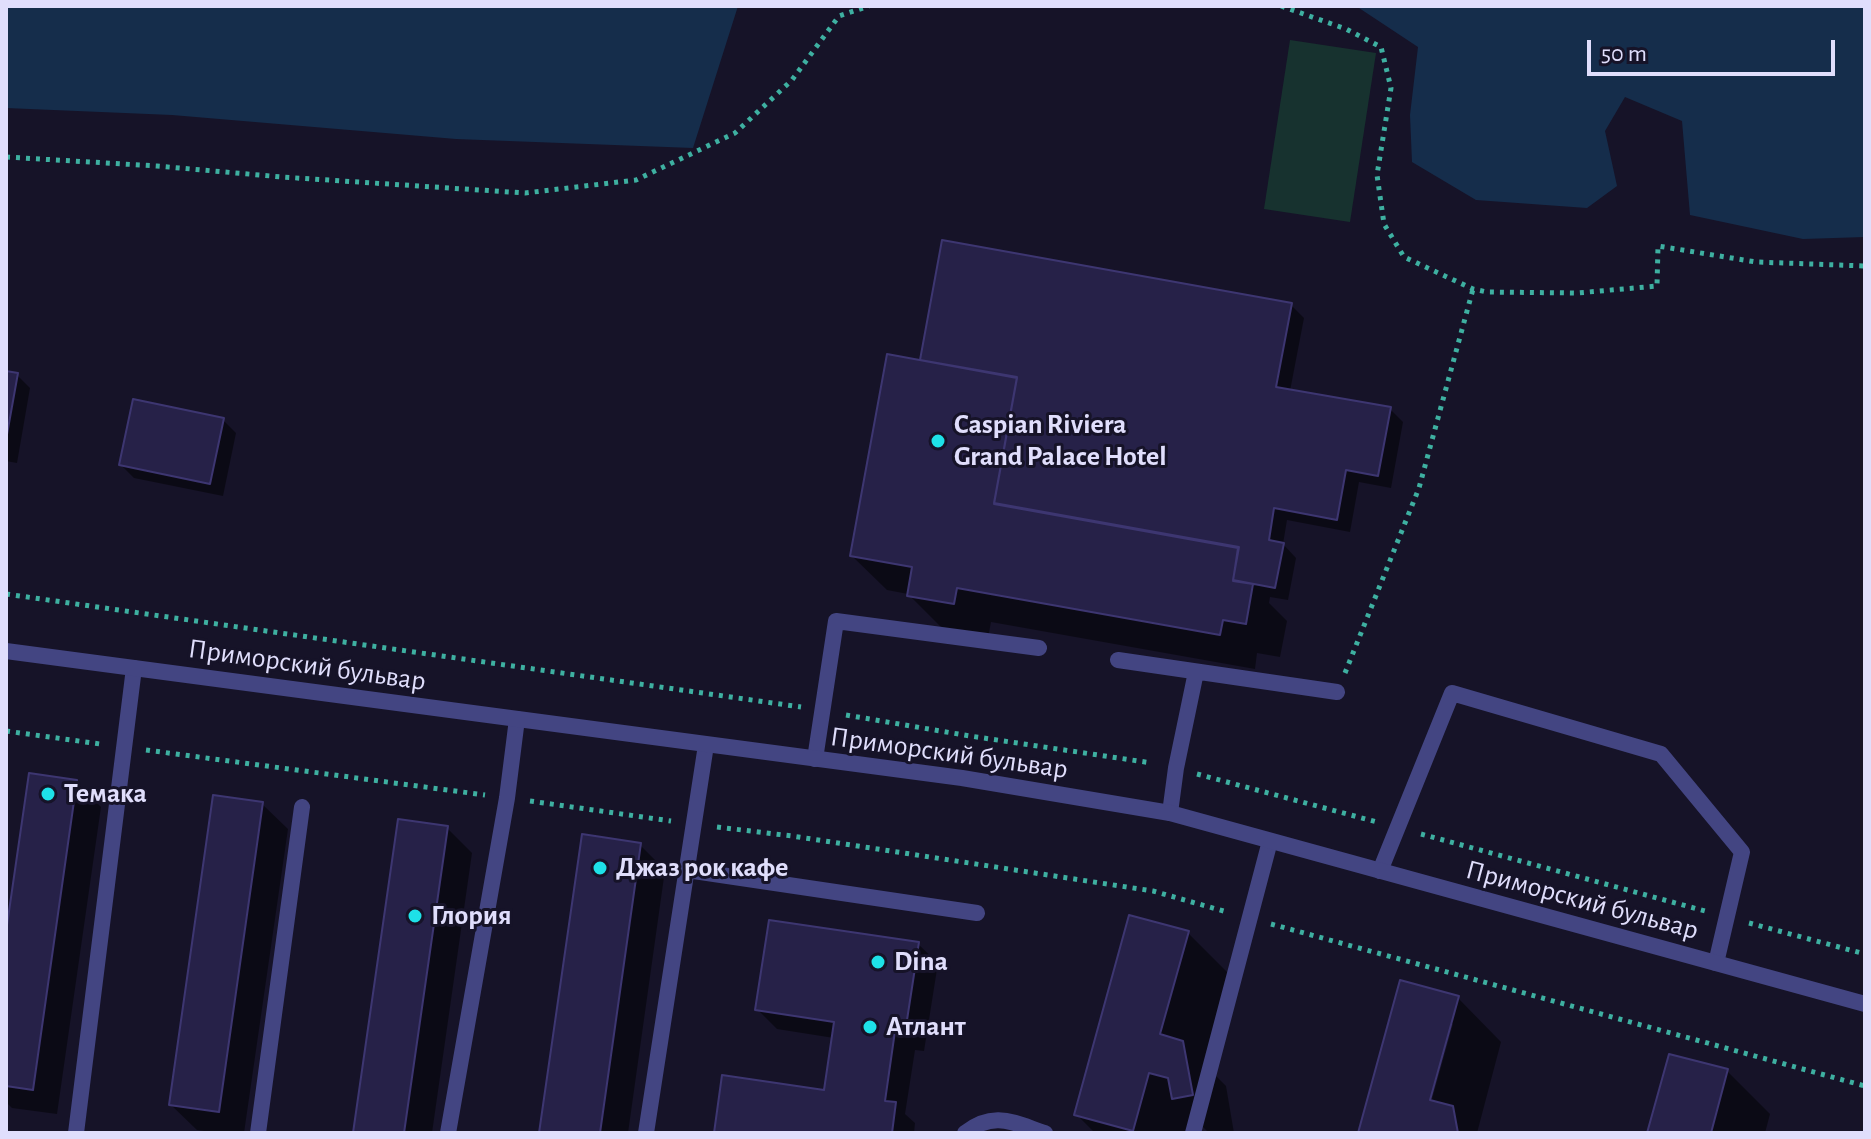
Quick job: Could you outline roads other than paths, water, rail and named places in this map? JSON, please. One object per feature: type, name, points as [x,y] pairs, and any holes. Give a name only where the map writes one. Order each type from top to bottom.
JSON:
[{"type":"street","points":[[815,759],[836,621],[1039,648]]},
{"type":"street","name":"Приморский бульвар","points":[[6,651],[962,778],[1170,813],[1865,1004]]},
{"type":"street","points":[[1118,660],[1337,692]]},
{"type":"street","points":[[76,1133],[134,668]]},
{"type":"street","points":[[1170,813],[1196,672]]},
{"type":"street","points":[[1380,871],[1452,693],[1661,754],[1742,852],[1716,963]]},
{"type":"street","points":[[448,1133],[507,798],[517,719]]},
{"type":"street","points":[[646,1133],[706,745]]},
{"type":"street","points":[[258,1133],[302,807]]},
{"type":"street","points":[[1193,1133],[1270,841]]},
{"type":"street","points":[[687,870],[977,913]]},
{"type":"street","points":[[965,1133],[977,1123],[998,1118],[1045,1133]]},
{"type":"water","points":[[6,6],[738,6],[693,148],[456,139],[172,115],[6,108]]},
{"type":"water","points":[[1356,6],[1865,6],[1865,237],[1803,239],[1690,215],[1682,121],[1625,97],[1605,131],[1617,186],[1587,208],[1476,200],[1412,162],[1410,115],[1418,47]]},
{"type":"place","name":"Caspian Riviera Grand Palace Hotel","points":[[938,441]]},
{"type":"place","name":"Темака","points":[[48,794]]},
{"type":"place","name":"Джаз рок кафе","points":[[600,868]]},
{"type":"place","name":"Глория","points":[[415,916]]},
{"type":"place","name":"Dina","points":[[878,962]]},
{"type":"place","name":"Атлант","points":[[870,1027]]}]
